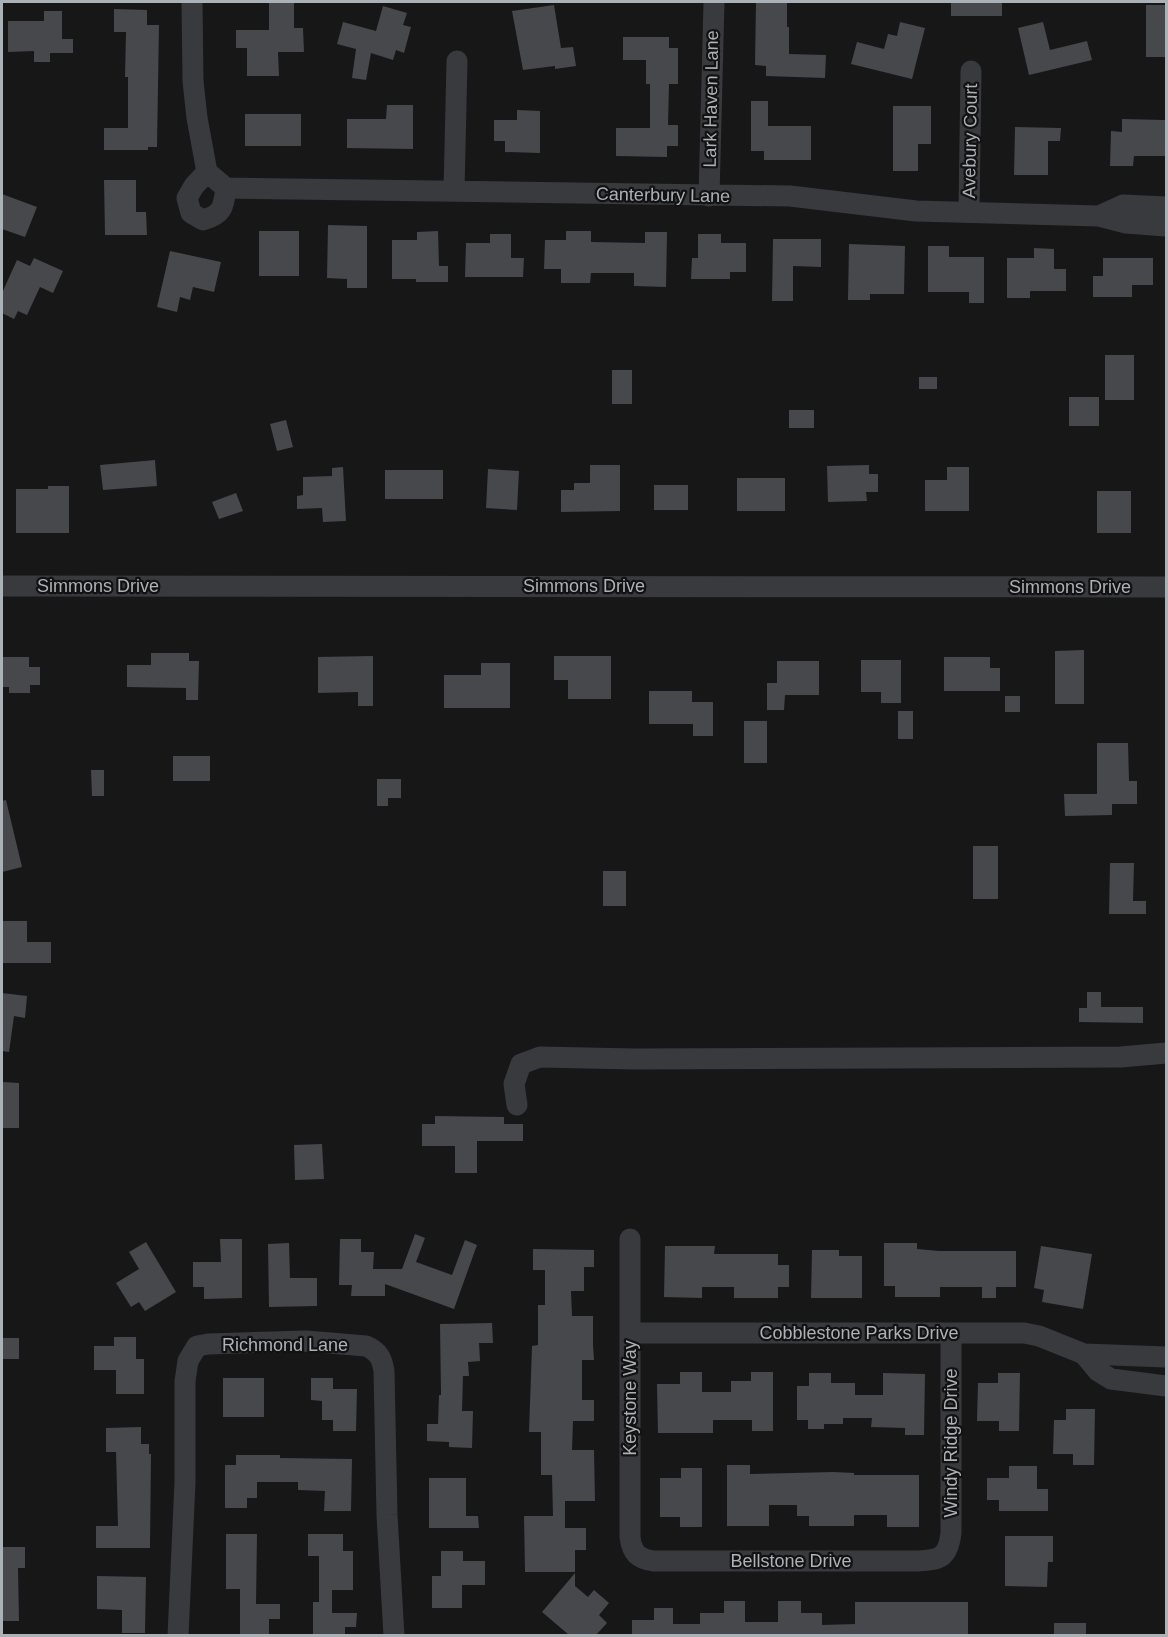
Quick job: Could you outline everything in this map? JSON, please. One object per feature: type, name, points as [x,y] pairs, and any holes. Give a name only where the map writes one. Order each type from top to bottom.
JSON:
[{"type":"street","points":[[192,2],[193,81],[197,118],[207,171],[226,188],[223,207],[216,216],[203,220],[191,213],[187,198],[207,171]]},
{"type":"street","name":"Lark Haven Lane","points":[[709,196],[714,2]]},
{"type":"street","points":[[454,190],[457,61]]},
{"type":"street","name":"Avebury Court","points":[[969,212],[971,71]]},
{"type":"street","name":"Canterbury Lane","points":[[226,188],[790,196],[916,211],[1099,216],[1126,223],[1167,226]]},
{"type":"street","name":"Canterbury Lane","points":[[1099,216],[1124,205],[1167,207]]},
{"type":"street","name":"Simmons Drive","points":[[2,586],[1167,587]]},
{"type":"street","points":[[517,1104],[514,1084],[521,1064],[540,1057],[634,1059],[1120,1057],[1167,1053]]},
{"type":"street","name":"Keystone Way","points":[[630,1239],[630,1537],[631,1547],[636,1555]]},
{"type":"street","name":"Cobblestone Parks Drive","points":[[631,1333],[1031,1334],[1055,1341],[1084,1354],[1167,1357]]},
{"type":"street","name":"Windy Ridge Drive","points":[[946,1552],[951,1533],[951,1333]]},
{"type":"street","name":"Richmond Lane","points":[[178,1635],[185,1482],[185,1381],[188,1361],[197,1346],[208,1344],[306,1341],[366,1346],[374,1349],[382,1358],[394,1635]]},
{"type":"street","name":"Cobblestone Parks Drive","points":[[1084,1354],[1098,1371],[1111,1379],[1167,1386]]},
{"type":"street","name":"Bellstone Drive","points":[[636,1555],[642,1559],[654,1561],[933,1561],[946,1552]]},
{"type":"building","points":[[269,2],[294,2],[294,28],[303,28],[304,52],[278,52],[279,76],[247,76],[247,48],[236,48],[236,30],[269,30]]},
{"type":"building","points":[[756,2],[787,2],[789,54],[826,55],[825,78],[766,76],[766,66],[755,65]]},
{"type":"building","points":[[951,2],[1002,2],[1002,16],[951,16]]},
{"type":"building","points":[[554,5],[561,48],[573,47],[576,66],[523,70],[512,11]]},
{"type":"building","points":[[1146,5],[1167,5],[1167,57],[1146,57]]},
{"type":"building","points":[[383,6],[407,13],[403,25],[411,27],[404,53],[396,50],[393,60],[371,53],[366,80],[352,78],[356,49],[337,44],[343,22],[376,31]]},
{"type":"building","points":[[114,9],[147,10],[147,25],[159,25],[157,147],[148,147],[148,150],[104,150],[104,128],[128,128],[128,77],[125,77],[126,32],[114,32]]},
{"type":"building","points":[[44,11],[62,11],[62,39],[73,39],[73,53],[50,53],[50,62],[34,62],[34,51],[8,52],[8,21],[44,21]]},
{"type":"building","points":[[900,22],[925,28],[912,79],[851,64],[857,42],[884,49],[888,34],[897,36]]},
{"type":"building","points":[[1043,22],[1050,50],[1087,41],[1092,60],[1029,75],[1018,28]]},
{"type":"building","points":[[623,37],[669,37],[669,48],[678,48],[678,84],[669,84],[668,125],[678,125],[678,146],[667,146],[667,157],[616,156],[616,128],[650,128],[650,84],[646,84],[646,60],[623,60]]},
{"type":"building","points":[[751,101],[768,101],[768,126],[811,126],[811,160],[764,160],[764,151],[751,151]]},
{"type":"building","points":[[387,105],[413,105],[413,149],[347,148],[347,119],[386,119]]},
{"type":"building","points":[[893,106],[931,106],[931,144],[918,144],[918,171],[893,171]]},
{"type":"building","points":[[517,110],[540,111],[540,153],[505,152],[505,141],[494,141],[494,120],[517,120]]},
{"type":"building","points":[[245,114],[301,114],[301,146],[245,146]]},
{"type":"building","points":[[1122,119],[1165,120],[1165,156],[1134,156],[1133,166],[1110,166],[1111,131],[1122,132]]},
{"type":"building","points":[[1015,127],[1061,128],[1060,141],[1048,141],[1048,175],[1014,175]]},
{"type":"building","points":[[104,180],[136,180],[136,212],[146,212],[147,235],[105,235]]},
{"type":"building","points":[[2,194],[37,207],[25,237],[2,229]]},
{"type":"building","points":[[328,225],[367,226],[367,288],[347,288],[347,279],[327,278]]},
{"type":"building","points":[[259,231],[299,231],[299,276],[259,276]]},
{"type":"building","points":[[438,231],[439,266],[448,266],[448,282],[392,279],[392,240],[417,240],[417,232]]},
{"type":"building","points":[[566,231],[591,231],[591,242],[645,243],[645,232],[667,232],[666,287],[634,286],[634,273],[591,273],[590,283],[561,283],[561,269],[544,269],[545,240],[566,240]]},
{"type":"building","points":[[490,234],[511,234],[511,258],[524,258],[523,277],[465,277],[466,243],[490,243]]},
{"type":"building","points":[[698,234],[721,234],[721,243],[746,243],[746,272],[730,272],[730,279],[691,279],[692,258],[698,258]]},
{"type":"building","points":[[773,239],[821,239],[821,267],[793,266],[793,301],[772,301]]},
{"type":"building","points":[[849,244],[905,246],[904,294],[870,294],[870,300],[848,300]]},
{"type":"building","points":[[928,246],[949,246],[949,257],[984,257],[984,303],[969,303],[969,292],[928,292]]},
{"type":"building","points":[[1034,248],[1054,249],[1054,269],[1066,269],[1066,291],[1030,291],[1030,298],[1007,298],[1007,258],[1034,258]]},
{"type":"building","points":[[170,251],[221,262],[214,292],[193,287],[190,300],[180,297],[177,312],[157,307]]},
{"type":"building","points":[[34,258],[63,271],[53,293],[40,287],[27,315],[18,311],[14,319],[2,313],[2,293],[17,260],[30,266]]},
{"type":"building","points":[[1103,258],[1153,258],[1153,285],[1132,285],[1132,297],[1093,297],[1093,276],[1103,276]]},
{"type":"building","points":[[1105,355],[1134,355],[1134,400],[1105,400]]},
{"type":"building","points":[[612,370],[632,370],[632,404],[612,404]]},
{"type":"building","points":[[919,377],[937,377],[937,389],[919,389]]},
{"type":"building","points":[[1069,397],[1099,397],[1099,426],[1069,426]]},
{"type":"building","points":[[789,410],[814,410],[814,428],[789,428]]},
{"type":"building","points":[[286,420],[293,447],[277,451],[270,424]]},
{"type":"building","points":[[155,460],[157,486],[103,490],[100,465]]},
{"type":"building","points":[[590,465],[620,465],[620,511],[561,512],[561,490],[574,490],[574,483],[590,483]]},
{"type":"building","points":[[869,465],[869,474],[878,474],[878,492],[866,492],[867,501],[828,502],[827,466]]},
{"type":"building","points":[[343,467],[346,521],[323,522],[322,508],[297,509],[297,496],[303,495],[303,477],[332,476],[332,468]]},
{"type":"building","points":[[947,467],[969,467],[969,511],[925,511],[925,480],[947,480]]},
{"type":"building","points":[[488,469],[519,471],[517,510],[486,508]]},
{"type":"building","points":[[385,470],[443,470],[443,499],[385,499]]},
{"type":"building","points":[[737,478],[785,478],[785,511],[737,511]]},
{"type":"building","points":[[654,485],[688,485],[688,510],[654,510]]},
{"type":"building","points":[[48,486],[69,486],[69,533],[16,533],[16,489],[48,489]]},
{"type":"building","points":[[1097,491],[1131,491],[1131,533],[1097,533]]},
{"type":"building","points":[[236,493],[243,511],[219,519],[212,502]]},
{"type":"building","points":[[1084,650],[1084,704],[1055,704],[1055,651]]},
{"type":"building","points":[[151,653],[189,653],[189,661],[199,661],[198,700],[186,700],[186,688],[127,687],[127,665],[151,665]]},
{"type":"building","points":[[373,656],[373,706],[358,706],[358,692],[318,693],[318,657]]},
{"type":"building","points":[[554,656],[611,656],[611,699],[568,699],[568,680],[554,680]]},
{"type":"building","points":[[2,657],[29,657],[29,667],[40,667],[40,685],[30,685],[30,693],[9,693],[9,687],[2,687]]},
{"type":"building","points":[[944,657],[990,657],[990,668],[1000,668],[1000,691],[944,691]]},
{"type":"building","points":[[861,660],[901,660],[901,703],[881,703],[881,692],[861,692]]},
{"type":"building","points":[[777,661],[819,661],[819,695],[785,695],[784,710],[767,710],[767,683],[777,683]]},
{"type":"building","points":[[481,663],[510,663],[510,708],[444,708],[444,675],[481,675]]},
{"type":"building","points":[[649,691],[692,691],[692,702],[713,702],[713,736],[693,736],[693,724],[649,724]]},
{"type":"building","points":[[1005,696],[1020,696],[1020,712],[1005,712]]},
{"type":"building","points":[[898,711],[913,711],[913,739],[898,739]]},
{"type":"building","points":[[744,721],[767,721],[767,763],[744,763]]},
{"type":"building","points":[[1097,743],[1128,743],[1129,781],[1137,781],[1137,804],[1112,804],[1112,815],[1065,816],[1064,794],[1097,794]]},
{"type":"building","points":[[173,756],[210,756],[210,781],[173,781]]},
{"type":"building","points":[[91,770],[104,770],[104,796],[92,796]]},
{"type":"building","points":[[377,779],[401,779],[401,798],[388,798],[388,806],[377,806]]},
{"type":"building","points":[[6,800],[22,867],[2,872],[2,801]]},
{"type":"building","points":[[973,846],[998,846],[998,899],[973,899]]},
{"type":"building","points":[[1110,863],[1134,863],[1133,901],[1146,901],[1146,914],[1109,914]]},
{"type":"building","points":[[603,871],[626,871],[626,906],[603,906]]},
{"type":"building","points":[[3,921],[27,921],[27,942],[51,942],[51,963],[3,963]]},
{"type":"building","points":[[1087,992],[1101,992],[1101,1007],[1143,1007],[1143,1023],[1079,1022],[1079,1008],[1087,1008]]},
{"type":"building","points":[[2,993],[27,996],[25,1018],[14,1016],[9,1052],[2,1051]]},
{"type":"building","points":[[2,1082],[19,1083],[19,1128],[2,1128]]},
{"type":"building","points":[[435,1116],[504,1117],[504,1124],[523,1124],[523,1141],[477,1141],[477,1173],[455,1173],[455,1146],[422,1146],[422,1124],[435,1124]]},
{"type":"building","points":[[322,1144],[324,1179],[295,1180],[294,1145]]},
{"type":"building","points":[[415,1234],[425,1238],[416,1262],[452,1275],[465,1240],[477,1245],[454,1309],[385,1284],[385,1296],[351,1296],[352,1285],[339,1285],[340,1239],[361,1239],[361,1252],[374,1252],[373,1269],[402,1269]]},
{"type":"building","points":[[220,1239],[242,1239],[242,1298],[204,1299],[204,1287],[193,1287],[193,1262],[221,1262]]},
{"type":"building","points":[[146,1242],[176,1292],[145,1311],[139,1302],[131,1307],[116,1283],[139,1269],[129,1252]]},
{"type":"building","points":[[289,1243],[290,1278],[317,1278],[317,1306],[269,1307],[268,1244]]},
{"type":"building","points":[[884,1243],[917,1243],[917,1249],[939,1251],[1016,1251],[1016,1287],[996,1287],[996,1298],[982,1298],[982,1287],[940,1287],[940,1297],[895,1297],[895,1286],[884,1286]]},
{"type":"building","points":[[665,1246],[715,1246],[714,1254],[778,1254],[778,1265],[789,1265],[789,1287],[778,1287],[778,1298],[734,1298],[734,1287],[702,1287],[702,1298],[664,1297]]},
{"type":"building","points":[[1041,1246],[1092,1254],[1083,1309],[1042,1302],[1044,1290],[1034,1288]]},
{"type":"building","points":[[533,1249],[594,1250],[594,1267],[584,1267],[584,1291],[571,1291],[572,1316],[593,1316],[594,1360],[582,1360],[582,1400],[594,1400],[594,1421],[573,1421],[572,1450],[594,1450],[595,1501],[565,1501],[565,1528],[586,1528],[586,1550],[575,1550],[575,1572],[525,1572],[524,1516],[553,1516],[552,1475],[541,1475],[541,1432],[529,1432],[532,1346],[538,1345],[538,1305],[545,1305],[545,1270],[533,1270]]},
{"type":"building","points":[[812,1250],[839,1250],[839,1256],[862,1256],[862,1298],[811,1298]]},
{"type":"building","points":[[492,1323],[493,1343],[479,1343],[480,1361],[468,1362],[469,1376],[463,1376],[462,1411],[473,1411],[472,1448],[449,1447],[449,1442],[427,1441],[427,1424],[438,1424],[439,1395],[441,1395],[440,1324]]},
{"type":"building","points":[[114,1337],[136,1337],[136,1359],[144,1359],[144,1394],[116,1394],[116,1370],[94,1370],[94,1346],[114,1346]]},
{"type":"building","points":[[2,1338],[19,1338],[19,1359],[2,1359]]},
{"type":"building","points":[[680,1372],[702,1372],[702,1392],[731,1392],[731,1381],[751,1381],[751,1372],[773,1372],[773,1431],[752,1431],[752,1420],[713,1420],[713,1433],[658,1433],[657,1384],[680,1384]]},
{"type":"building","points":[[809,1373],[831,1373],[831,1383],[855,1383],[855,1395],[883,1395],[883,1373],[925,1374],[924,1435],[905,1435],[905,1428],[871,1427],[872,1418],[843,1418],[843,1424],[824,1424],[824,1429],[808,1429],[808,1420],[797,1420],[797,1386],[809,1386]]},
{"type":"building","points":[[998,1373],[1020,1373],[1019,1431],[999,1431],[999,1421],[977,1421],[978,1383],[998,1383]]},
{"type":"building","points":[[223,1378],[264,1378],[264,1417],[223,1417]]},
{"type":"building","points":[[311,1378],[333,1378],[333,1389],[357,1389],[356,1431],[333,1431],[333,1420],[322,1420],[322,1401],[311,1400]]},
{"type":"building","points":[[1066,1409],[1095,1409],[1094,1465],[1073,1465],[1073,1454],[1053,1454],[1054,1420],[1066,1420]]},
{"type":"building","points":[[141,1427],[141,1444],[149,1444],[149,1454],[151,1454],[150,1548],[96,1548],[96,1526],[118,1526],[116,1452],[106,1452],[106,1428]]},
{"type":"building","points":[[236,1455],[352,1459],[351,1511],[324,1511],[325,1491],[298,1490],[298,1482],[257,1482],[257,1498],[247,1498],[247,1508],[225,1508],[225,1465],[236,1465]]},
{"type":"building","points":[[727,1465],[750,1465],[750,1474],[833,1472],[854,1473],[854,1475],[919,1475],[919,1527],[887,1527],[887,1515],[854,1515],[854,1526],[809,1526],[809,1516],[797,1516],[797,1505],[769,1505],[769,1526],[727,1526]]},
{"type":"building","points":[[1009,1466],[1037,1466],[1037,1489],[1048,1489],[1048,1511],[999,1511],[999,1500],[987,1500],[987,1478],[1009,1478]]},
{"type":"building","points":[[681,1468],[702,1468],[702,1527],[680,1527],[680,1517],[660,1517],[660,1478],[681,1478]]},
{"type":"building","points":[[429,1478],[466,1478],[466,1516],[478,1516],[479,1528],[429,1528]]},
{"type":"building","points":[[226,1534],[257,1534],[256,1604],[280,1604],[280,1619],[269,1619],[269,1635],[240,1635],[240,1589],[226,1589]]},
{"type":"building","points":[[308,1534],[343,1534],[343,1551],[353,1551],[353,1590],[332,1590],[332,1613],[357,1613],[356,1627],[345,1627],[345,1635],[313,1635],[313,1602],[319,1602],[319,1556],[308,1556]]},
{"type":"building","points":[[1005,1536],[1053,1536],[1053,1562],[1048,1562],[1047,1587],[1005,1586]]},
{"type":"building","points":[[2,1547],[25,1547],[25,1568],[18,1568],[19,1621],[2,1621]]},
{"type":"building","points":[[441,1551],[463,1551],[463,1561],[485,1561],[485,1585],[462,1585],[462,1608],[432,1608],[432,1576],[441,1576]]},
{"type":"building","points":[[575,1573],[575,1586],[588,1597],[594,1590],[609,1603],[599,1615],[607,1623],[596,1635],[569,1635],[542,1612]]},
{"type":"building","points":[[97,1576],[146,1577],[145,1633],[122,1633],[122,1610],[97,1609]]},
{"type":"building","points":[[724,1601],[745,1601],[745,1622],[778,1622],[778,1601],[801,1601],[801,1613],[822,1613],[822,1625],[855,1624],[855,1602],[968,1602],[968,1635],[632,1635],[632,1620],[654,1620],[654,1608],[673,1608],[673,1624],[700,1624],[700,1613],[724,1613]]},
{"type":"building","points":[[1054,1623],[1086,1623],[1086,1635],[1054,1635]]}]
